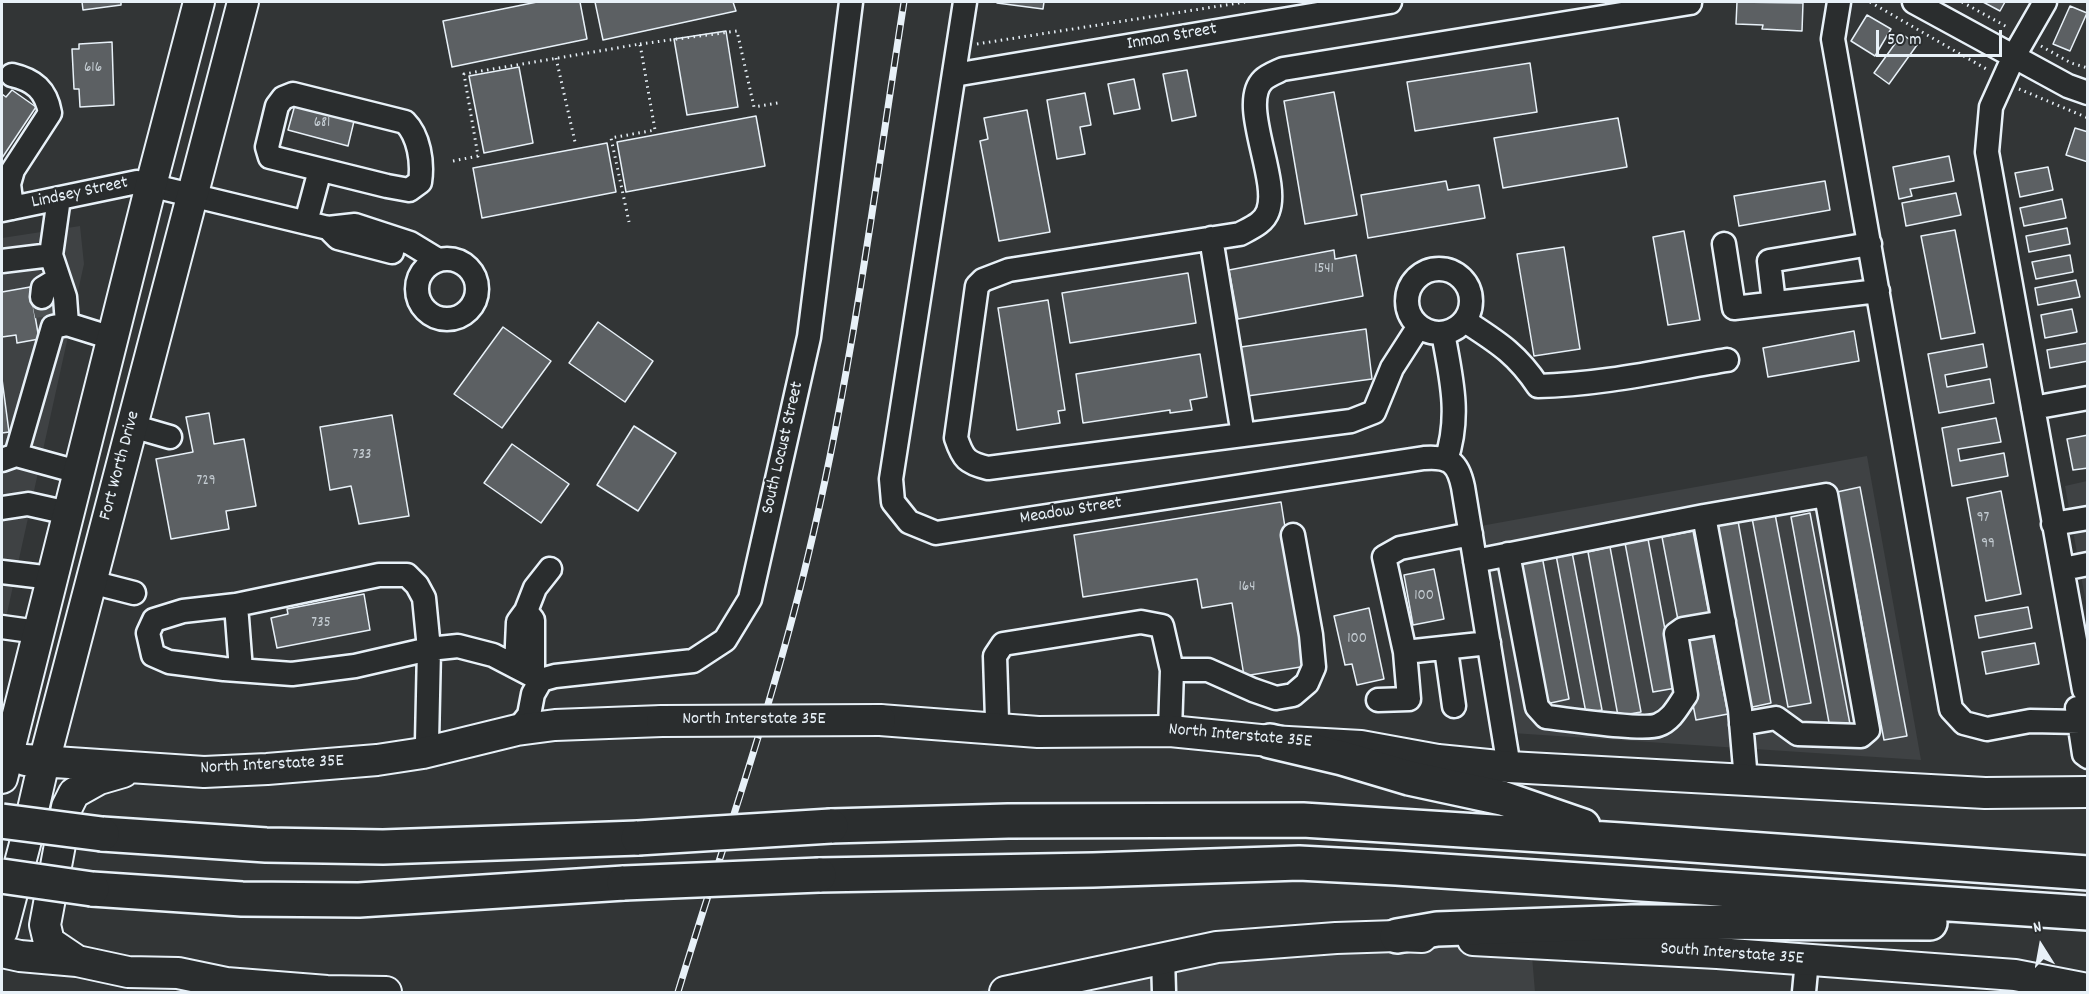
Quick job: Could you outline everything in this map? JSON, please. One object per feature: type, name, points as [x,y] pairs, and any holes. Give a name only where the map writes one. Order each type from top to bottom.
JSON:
[{"type":"highway","points":[[1270,741],[1341,758],[1409,778],[1502,798],[1621,840]]},
{"type":"highway","points":[[2,821],[102,834],[266,845],[383,847],[638,838],[831,826],[1020,821],[1303,820],[2088,873]]},
{"type":"highway","points":[[2,876],[92,889],[242,898],[359,900],[624,883],[819,875],[1093,870],[1299,863],[2088,914]]},
{"type":"highway","points":[[1386,936],[1437,929],[1497,926],[1632,922],[1967,923],[2088,914]]},
{"type":"main road","points":[[3,765],[199,2]]},
{"type":"main road","name":"Fort Worth Drive","points":[[2,931],[243,2]]},
{"type":"main road","name":"North Interstate 35E","points":[[3,765],[44,762],[204,772],[256,770],[377,760],[423,753],[517,730],[555,725],[662,721],[880,720],[1038,732],[1170,731],[1270,741],[1361,746],[1438,760],[1509,767]]},
{"type":"main road","points":[[1509,767],[1985,793],[2088,792]]},
{"type":"main road","points":[[77,961],[49,942],[45,925],[67,807],[74,793],[99,779],[138,768]]},
{"type":"main road","points":[[1005,993],[1217,947],[1386,936]]},
{"type":"main road","name":"South Interstate 35E","points":[[1386,936],[1807,960],[2015,975],[2077,989]]},
{"type":"main road","points":[[2,952],[20,956],[77,961],[178,983],[226,983],[386,993]]},
{"type":"street","name":"South Locust Street","points":[[530,675],[555,676],[693,661],[725,640],[750,599],[809,337],[851,2]]},
{"type":"street","name":"Meadow Street","points":[[964,2],[891,479],[893,502],[909,522],[936,533],[1424,458],[1435,457],[1446,460]]},
{"type":"street","name":"Inman Street","points":[[954,75],[1390,2]]},
{"type":"street","points":[[1839,2],[1833,39],[1951,709],[1964,723],[1987,729],[2030,721],[2080,722]]},
{"type":"street","points":[[1914,2],[2068,86],[2088,93]]},
{"type":"street","points":[[2045,2],[2013,56],[1991,107],[1987,152],[2053,524],[2086,692],[2077,706],[2084,754],[2088,757]]},
{"type":"street","points":[[1419,326],[1392,368],[1374,412],[1351,421],[988,468],[972,464],[961,454],[956,438],[977,286],[983,280],[1009,270],[1240,234],[1258,224],[1268,211],[1270,193],[1255,109],[1257,92],[1263,80],[1283,69],[1690,3]]},
{"type":"street","points":[[7,209],[5,183],[49,118],[50,113],[49,103],[40,87],[26,78],[12,75]]},
{"type":"street","points":[[293,94],[405,122],[414,135],[421,171],[420,182],[409,190],[320,170],[270,157],[267,147],[277,106],[283,98],[293,94]]},
{"type":"street","points":[[306,222],[320,170]]},
{"type":"street","name":"Lindsey Street","points":[[7,209],[137,182],[327,228],[355,225],[410,243],[438,260]]},
{"type":"street","points":[[59,198],[51,255],[64,297],[52,316],[9,458],[78,472]]},
{"type":"street","points":[[1211,238],[1243,435]]},
{"type":"street","points":[[1724,244],[1734,308],[1878,291]]},
{"type":"street","points":[[1774,303],[1769,261],[1870,244]]},
{"type":"street","points":[[2,261],[51,255]]},
{"type":"street","points":[[1435,268],[1448,269],[1459,275],[1468,285],[1472,297],[1471,310],[1465,321],[1455,329],[1443,333],[1430,332],[1419,326],[1410,317],[1406,305],[1407,292],[1413,281],[1423,272],[1435,268]]},
{"type":"street","points":[[52,316],[43,288],[58,279]]},
{"type":"street","points":[[52,316],[112,338]]},
{"type":"street","points":[[1465,321],[1505,347],[1524,365],[1538,386],[1568,384],[1727,360]]},
{"type":"street","points":[[1443,333],[1455,398],[1452,433],[1446,460],[1453,463],[1460,472],[1509,767]]},
{"type":"street","points":[[2033,408],[2088,398]]},
{"type":"street","points":[[132,426],[170,437]]},
{"type":"street","points":[[1475,561],[1704,516],[1826,495],[1868,730],[1861,736],[1798,734],[1776,718],[1741,724]]},
{"type":"street","points":[[2,508],[28,504],[68,513]]},
{"type":"street","points":[[1704,516],[1741,724],[1746,780]]},
{"type":"street","points":[[2053,524],[2088,518]]},
{"type":"street","points":[[1378,700],[1409,699],[1405,652],[1384,557],[1400,548],[1471,534]]},
{"type":"street","points":[[1172,670],[1208,670],[1276,698],[1293,695],[1307,683],[1314,667],[1293,535]]},
{"type":"street","points":[[1508,554],[1537,707],[1546,717],[1629,726],[1657,726],[1672,716],[1686,695],[1676,634],[1683,629],[1724,622]]},
{"type":"street","points":[[2063,569],[2088,564]]},
{"type":"street","points":[[517,730],[529,715],[533,694],[518,622],[526,611],[535,588],[550,569]]},
{"type":"street","points":[[2,572],[52,578]]},
{"type":"street","points":[[423,753],[427,742],[429,649],[423,598],[417,585],[407,575],[379,575],[236,605],[183,611],[154,620],[148,633],[153,655],[169,662],[292,674],[355,666],[429,649],[458,646],[493,655],[530,675]]},
{"type":"street","points":[[91,582],[134,593]]},
{"type":"street","points":[[236,605],[241,670]]},
{"type":"street","points":[[994,729],[997,719],[995,656],[1002,644],[1141,622],[1162,626],[1172,670],[1170,731]]},
{"type":"street","points":[[2,627],[38,632]]},
{"type":"street","points":[[1405,652],[1489,643]]},
{"type":"street","points":[[1446,648],[1454,706]]},
{"type":"street","points":[[1163,957],[1164,993]]},
{"type":"street","points":[[1804,993],[1807,960]]},
{"type":"path","points":[[973,45],[1245,2]]},
{"type":"path","points":[[1870,2],[2029,95],[2088,118]]},
{"type":"path","points":[[453,161],[478,156],[464,74],[640,44],[737,31],[754,107],[778,103]]},
{"type":"path","points":[[629,222],[611,138],[655,130],[640,44]]},
{"type":"path","points":[[556,58],[575,142]]},
{"type":"shaded area","points":[[80,226],[84,264],[2,636],[2,238]]},
{"type":"shaded area","points":[[1867,456],[1921,760],[1512,733],[1475,527]]},
{"type":"shaded area","points":[[2087,481],[2087,609],[2065,486]]},
{"type":"shaded area","points":[[1531,944],[1535,992],[973,992],[1163,957]]},
{"type":"building","points":[[82,2],[121,2],[121,5],[83,10]]},
{"type":"building","points":[[537,2],[580,2],[587,39],[452,67],[443,21]]},
{"type":"building","points":[[595,2],[733,2],[736,11],[603,40]]},
{"type":"building","points":[[997,2],[1044,2],[1043,9]]},
{"type":"building","points":[[1737,2],[1803,3],[1802,31],[1762,29],[1763,25],[1736,24]]},
{"type":"building","points":[[1983,2],[2005,2],[2000,11]]},
{"type":"building","points":[[2070,6],[2087,13],[2070,51],[2053,44]]},
{"type":"building","points":[[1867,15],[1891,29],[1875,56],[1851,41]]},
{"type":"building","points":[[726,31],[738,107],[687,115],[674,39]]},
{"type":"building","points":[[1902,34],[1917,45],[1889,84],[1874,73]]},
{"type":"building","points":[[112,42],[114,105],[80,107],[79,89],[74,89],[72,49],[79,49],[79,44]]},
{"type":"building","points":[[1530,63],[1537,112],[1415,131],[1407,82]]},
{"type":"building","points":[[519,67],[533,143],[484,153],[469,76]]},
{"type":"building","points":[[1187,70],[1196,116],[1172,121],[1163,74]]},
{"type":"building","points":[[1134,79],[1140,109],[1114,114],[1108,84]]},
{"type":"building","points":[[12,90],[36,107],[2,158],[2,94],[6,97]]},
{"type":"building","points":[[1334,92],[1357,215],[1305,224],[1284,101]]},
{"type":"building","points":[[1085,93],[1091,125],[1080,127],[1085,154],[1057,159],[1047,100]]},
{"type":"building","points":[[296,101],[355,117],[348,146],[288,130]]},
{"type":"building","points":[[1027,110],[1050,232],[999,241],[980,141],[988,139],[984,118]]},
{"type":"building","points":[[756,116],[765,166],[626,192],[617,142]]},
{"type":"building","points":[[1618,118],[1627,167],[1503,188],[1494,138]]},
{"type":"building","points":[[2075,128],[2088,132],[2088,162],[2066,155]]},
{"type":"building","points":[[607,143],[616,192],[482,218],[473,168]]},
{"type":"building","points":[[1949,156],[1954,181],[1910,189],[1912,196],[1899,199],[1893,167]]},
{"type":"building","points":[[2048,167],[2053,190],[2020,197],[2015,173]]},
{"type":"building","points":[[1446,181],[1448,190],[1479,185],[1485,218],[1368,238],[1361,195]]},
{"type":"building","points":[[1825,181],[1830,210],[1739,226],[1734,196]]},
{"type":"building","points":[[1956,193],[1961,215],[1906,226],[1902,203]]},
{"type":"building","points":[[2062,199],[2066,218],[2024,226],[2020,208]]},
{"type":"building","points":[[2067,228],[2070,244],[2029,252],[2026,236]]},
{"type":"building","points":[[1955,230],[1975,333],[1941,339],[1921,236]]},
{"type":"building","points":[[1684,231],[1700,320],[1668,325],[1653,237]]},
{"type":"building","points":[[1564,247],[1580,349],[1534,356],[1517,254]]},
{"type":"building","points":[[1334,250],[1335,259],[1356,255],[1363,296],[1238,319],[1229,270]]},
{"type":"building","points":[[2070,255],[2073,272],[2036,279],[2032,262]]},
{"type":"building","points":[[1188,273],[1196,323],[1070,343],[1062,293]]},
{"type":"building","points":[[2076,280],[2080,297],[2038,305],[2035,288]]},
{"type":"building","points":[[30,287],[39,339],[17,343],[16,335],[2,337],[2,292]]},
{"type":"building","points":[[1048,300],[1065,410],[1058,411],[1060,423],[1017,430],[998,308]]},
{"type":"building","points":[[2072,309],[2077,332],[2045,338],[2041,315]]},
{"type":"building","points":[[598,322],[653,361],[625,402],[569,363]]},
{"type":"building","points":[[503,327],[551,361],[502,428],[454,394]]},
{"type":"building","points":[[1366,329],[1372,379],[1247,396],[1241,347]]},
{"type":"building","points":[[1854,331],[1859,361],[1768,377],[1763,348]]},
{"type":"building","points":[[2088,343],[2088,361],[2050,368],[2047,350]]},
{"type":"building","points":[[1983,344],[1987,367],[1945,375],[1947,387],[1990,379],[1994,403],[1939,413],[1928,354]]},
{"type":"building","points":[[1200,354],[1207,397],[1190,400],[1192,410],[1170,413],[1170,410],[1083,423],[1076,374]]},
{"type":"building","points":[[2,379],[9,432],[2,433]]},
{"type":"building","points":[[209,413],[214,444],[244,439],[256,506],[226,511],[229,529],[171,539],[156,459],[193,452],[186,417]]},
{"type":"building","points":[[392,415],[409,516],[359,524],[351,486],[330,490],[320,427]]},
{"type":"building","points":[[1996,418],[2001,442],[1958,449],[1960,461],[2004,453],[2008,476],[1952,486],[1942,428]]},
{"type":"building","points":[[634,426],[676,453],[638,511],[597,485]]},
{"type":"building","points":[[2088,435],[2088,468],[2073,470],[2067,439]]},
{"type":"building","points":[[512,444],[569,484],[541,523],[484,483]]},
{"type":"building","points":[[1860,487],[1907,736],[1884,740],[1837,492]]},
{"type":"building","points":[[2001,491],[2021,594],[1986,601],[1967,498]]},
{"type":"building","points":[[1281,502],[1307,666],[1244,676],[1232,603],[1202,608],[1197,579],[1083,597],[1074,535]]},
{"type":"building","points":[[1810,513],[1850,724],[1830,728],[1791,517]]},
{"type":"building","points":[[1775,514],[1811,703],[1788,707],[1752,518]]},
{"type":"building","points":[[1738,521],[1771,703],[1748,708],[1715,525]]},
{"type":"building","points":[[1693,531],[1709,614],[1678,620],[1662,537]]},
{"type":"building","points":[[1648,539],[1676,688],[1653,692],[1625,543]]},
{"type":"building","points":[[1610,547],[1641,712],[1618,716],[1588,552]]},
{"type":"building","points":[[1572,552],[1602,710],[1586,713],[1556,555]]},
{"type":"building","points":[[1542,556],[1569,699],[1546,704],[1519,561]]},
{"type":"building","points":[[1434,569],[1444,619],[1413,625],[1404,575]]},
{"type":"building","points":[[364,594],[370,630],[277,648],[271,618],[288,614],[287,609]]},
{"type":"building","points":[[2028,607],[2032,628],[1979,638],[1975,616]]},
{"type":"building","points":[[1369,608],[1384,679],[1357,685],[1352,664],[1345,665],[1334,616]]},
{"type":"building","points":[[1712,632],[1728,714],[1696,720],[1680,638]]},
{"type":"building","points":[[2035,643],[2039,664],[1986,674],[1982,652]]},
{"type":"tunnel","points":[[42,297],[46,316]]},
{"type":"railway","points":[[678,992],[779,666],[824,488],[850,350],[904,2]]}]
